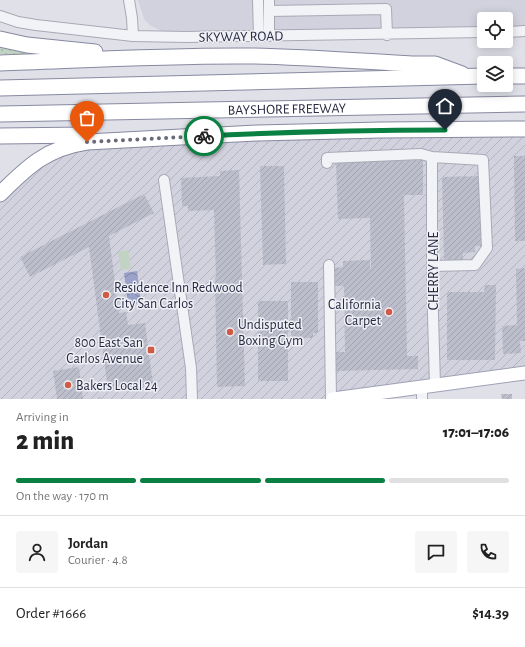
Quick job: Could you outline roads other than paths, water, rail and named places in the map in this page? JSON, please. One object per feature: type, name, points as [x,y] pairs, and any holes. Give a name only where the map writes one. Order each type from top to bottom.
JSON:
[{"type":"highway","points":[[0,39],[26,45],[112,53],[138,58]]},
{"type":"highway","points":[[0,63],[138,58],[254,56],[295,57],[435,64],[469,77]]},
{"type":"highway","name":"BAYSHORE FREEWAY","points":[[0,88],[477,76]]},
{"type":"highway","points":[[513,76],[525,76]]},
{"type":"highway","name":"BAYSHORE FREEWAY","points":[[0,114],[525,104]]},
{"type":"highway","points":[[0,194],[34,162],[52,151],[73,144],[87,142],[381,130],[525,129]]},
{"type":"highway","points":[[0,136],[167,133],[258,134]]},
{"type":"main road","points":[[332,399],[422,393],[435,386],[525,373]]},
{"type":"street","points":[[129,0],[133,36]]},
{"type":"street","points":[[258,0],[259,36]]},
{"type":"street","points":[[269,0],[269,36]]},
{"type":"street","points":[[269,11],[386,9],[387,35]]},
{"type":"street","name":"SKYWAY ROAD","points":[[0,16],[18,22],[36,25],[133,36],[186,37],[387,35],[477,32]]},
{"type":"street","points":[[513,32],[525,31]]},
{"type":"street","points":[[327,163],[327,158],[333,157],[421,154],[432,157],[484,160],[487,248],[475,265],[433,266]]},
{"type":"street","name":"CHERRY LANE","points":[[432,157],[435,386]]},
{"type":"street","points":[[164,180],[191,368],[192,399]]},
{"type":"street","points":[[329,265],[332,399]]},
{"type":"water","points":[[137,271],[141,302],[128,304],[124,273]]},
{"type":"place","name":"Residence Inn Redwood City San Carlos","points":[[106,295]]},
{"type":"place","name":"California Carpet","points":[[389,312]]},
{"type":"place","name":"Undisputed Boxing Gym","points":[[230,332]]},
{"type":"place","name":"800 East San Carlos Avenue","points":[[151,350]]},
{"type":"place","name":"Bakers Local 24","points":[[68,385]]}]
